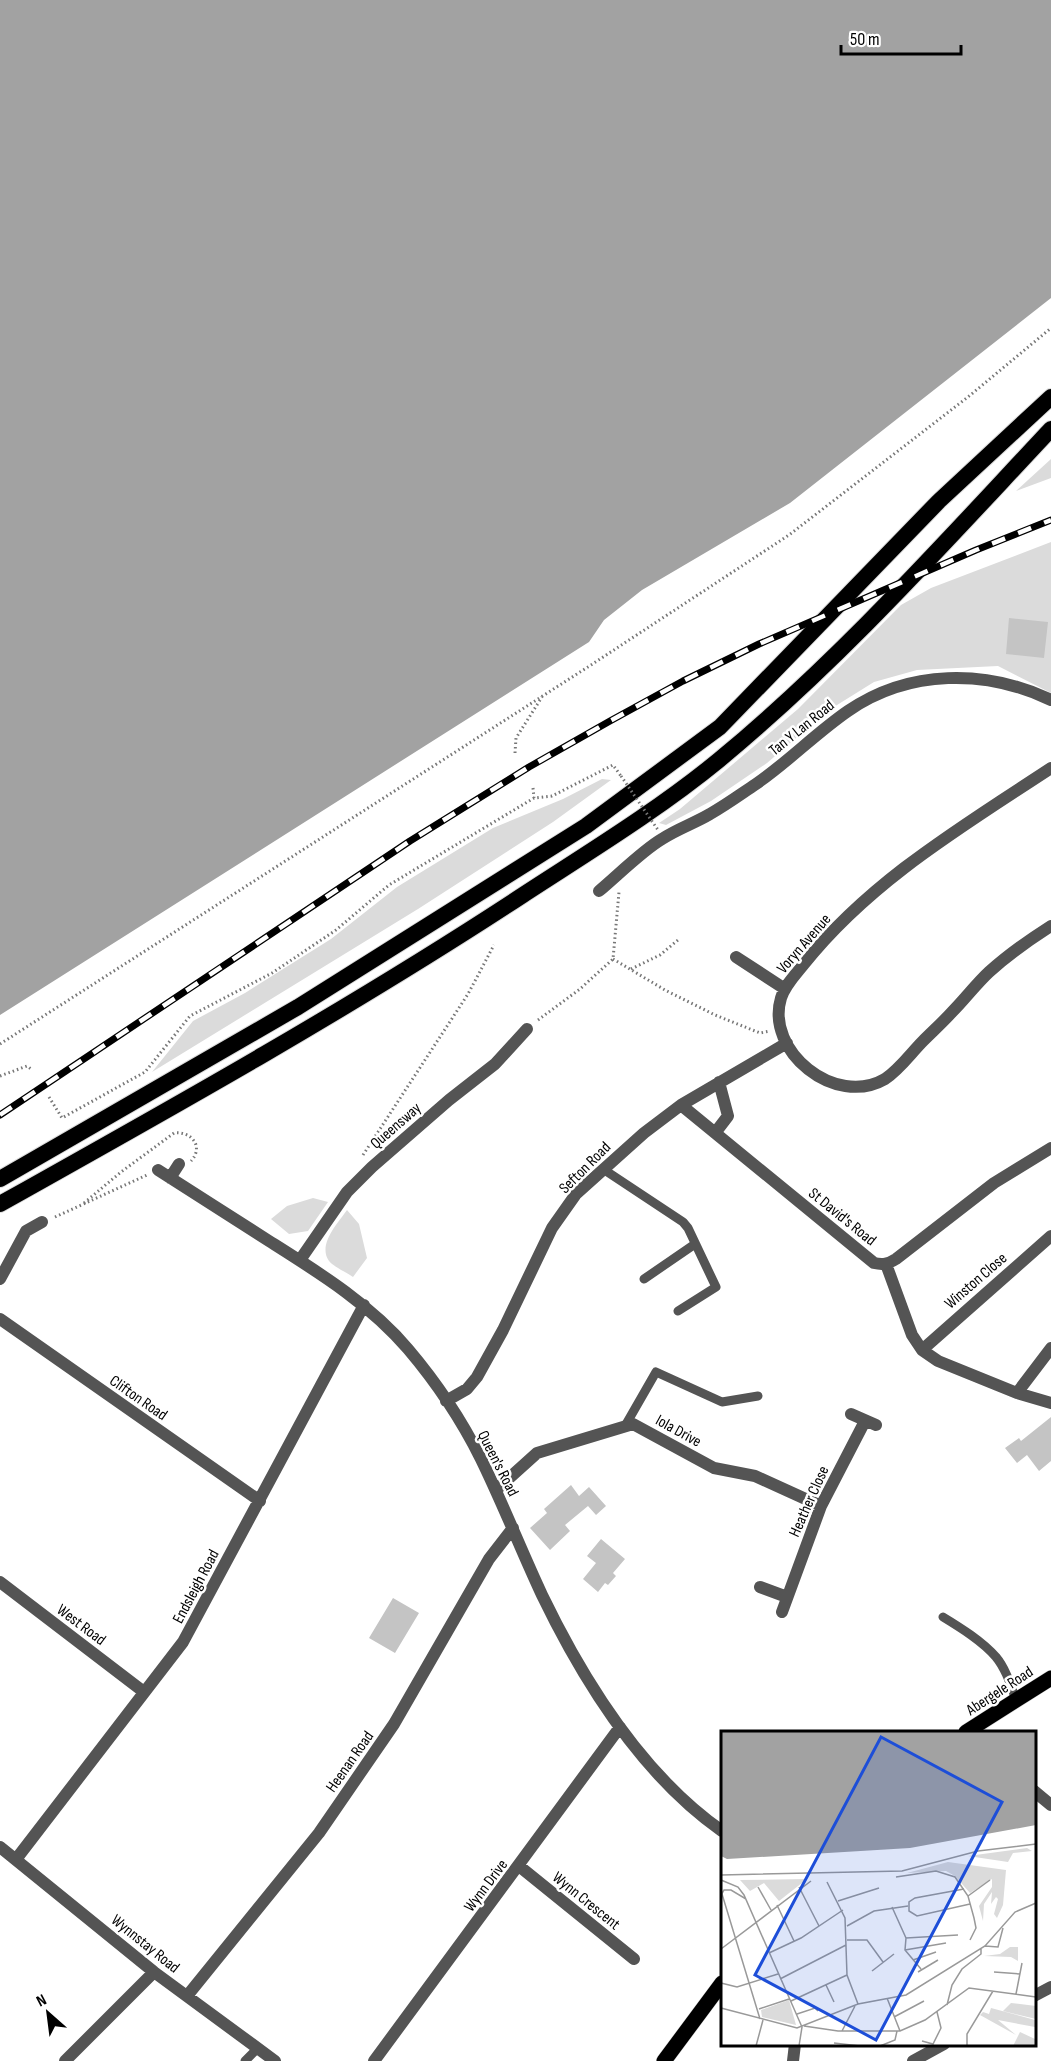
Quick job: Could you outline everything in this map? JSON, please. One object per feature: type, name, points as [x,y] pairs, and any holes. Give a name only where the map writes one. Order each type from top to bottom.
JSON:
[{"type":"highway","points":[[0,1179],[298,1007],[586,826],[720,727],[939,501],[1051,397]]},
{"type":"highway","points":[[0,1204],[231,1075],[460,936],[623,830],[717,762],[805,686],[880,611],[1051,429]]},
{"type":"main road","name":"Abergele Road","points":[[968,1731],[1051,1678]]},
{"type":"main road","points":[[664,2061],[721,1986]]},
{"type":"street","name":"Tan Y Lan Road","points":[[599,891],[660,840],[710,814],[758,783],[849,710],[885,691],[923,680],[960,677],[999,681],[1051,700]]},
{"type":"street","name":"Voryn Avenue","points":[[1051,768],[916,858],[858,906],[806,962],[785,989],[781,999],[780,1028],[787,1043],[813,1073],[826,1082],[844,1087],[864,1085],[884,1079],[988,973],[1051,926]]},
{"type":"street","points":[[736,957],[785,989]]},
{"type":"street","name":"Queensway","points":[[300,1260],[347,1192],[372,1167],[449,1100],[495,1064],[527,1029]]},
{"type":"street","name":"Sefton Road","points":[[446,1401],[466,1389],[477,1377],[503,1330],[552,1228],[576,1194],[644,1133],[681,1105],[787,1043]]},
{"type":"street","points":[[715,1133],[728,1116],[719,1082]]},
{"type":"street","name":"St David's Road","points":[[681,1105],[874,1263],[886,1264],[896,1259],[994,1183],[1051,1148]]},
{"type":"street","points":[[170,1178],[179,1164]]},
{"type":"street","name":"Queen's Road","points":[[158,1170],[300,1260],[364,1305],[408,1349],[446,1401],[480,1456],[570,1652],[620,1727],[644,1758],[673,1790],[721,1829]]},
{"type":"street","points":[[0,1279],[26,1231],[42,1222]]},
{"type":"street","name":"Winston Close","points":[[921,1350],[1051,1236]]},
{"type":"street","points":[[886,1264],[912,1335],[921,1350],[938,1361],[1017,1393],[1051,1403]]},
{"type":"street","name":"Endsleigh Road","points":[[16,1858],[183,1642],[364,1305]]},
{"type":"street","name":"Clifton Road","points":[[0,1319],[260,1501]]},
{"type":"street","points":[[1017,1393],[1051,1348]]},
{"type":"street","name":"Heather Close","points":[[782,1612],[821,1506],[870,1423],[851,1414]]},
{"type":"street","name":"Iola Drive","points":[[625,1426],[633,1424],[714,1468],[755,1476],[821,1506]]},
{"type":"street","points":[[496,1490],[537,1453],[625,1426]]},
{"type":"street","name":"Heenan Road","points":[[187,1996],[319,1833],[394,1724],[489,1559],[513,1528]]},
{"type":"street","name":"West Road","points":[[0,1582],[144,1692]]},
{"type":"street","points":[[760,1587],[787,1597]]},
{"type":"street","name":"Wynn Drive","points":[[374,2061],[620,1727]]},
{"type":"street","points":[[1036,1792],[1051,1805]]},
{"type":"street","name":"Wynnstay Road","points":[[0,1847],[154,1972],[275,2061]]},
{"type":"street","name":"Wynn Crescent","points":[[519,1866],[634,1959]]},
{"type":"street","points":[[65,2061],[154,1972]]},
{"type":"street","points":[[1036,1995],[1051,1987]]},
{"type":"street","points":[[793,2061],[795,2046]]},
{"type":"street","points":[[913,2061],[940,2046]]},
{"type":"lane","points":[[603,1169],[683,1222],[695,1244],[716,1287],[678,1311]]},
{"type":"lane","points":[[644,1279],[695,1244]]},
{"type":"lane","points":[[625,1426],[656,1372],[722,1402],[758,1396]]},
{"type":"lane","points":[[944,1617],[961,1628],[996,1658],[1008,1678],[1016,1700]]},
{"type":"lane","points":[[245,2061],[258,2048]]},
{"type":"path","points":[[0,1044],[789,535],[968,397],[1051,328]]},
{"type":"path","points":[[515,753],[516,738],[543,695]]},
{"type":"path","points":[[49,1097],[62,1118],[126,1084],[145,1072],[190,1016],[272,973],[336,930],[389,885],[534,798],[552,796],[613,765],[658,830]]},
{"type":"path","points":[[533,789],[534,798]]},
{"type":"path","points":[[527,1029],[580,989],[613,959],[620,874]]},
{"type":"path","points":[[631,969],[660,955],[678,940]]},
{"type":"path","points":[[360,1159],[468,994],[494,945]]},
{"type":"path","points":[[613,959],[715,1015],[760,1034],[780,1028]]},
{"type":"path","points":[[0,1076],[27,1066],[31,1069]]},
{"type":"path","points":[[42,1222],[158,1170]]},
{"type":"shaded area","points":[[0,0],[1051,0],[1051,298],[790,503],[642,590],[604,620],[589,642],[0,1015]]},
{"type":"shaded area","points":[[1051,459],[1051,478],[1016,491]]},
{"type":"shaded area","points":[[1051,542],[1051,693],[998,666],[917,670],[874,682],[829,710],[767,763],[711,801],[666,825],[659,823],[680,809],[798,709],[901,605],[931,588]]},
{"type":"shaded area","points":[[602,779],[611,780],[553,822],[418,909],[152,1072],[193,1021],[245,993],[331,939],[397,887],[493,828],[563,799]]},
{"type":"shaded area","points":[[313,1198],[328,1202],[308,1231],[289,1234],[271,1219],[287,1206]]},
{"type":"shaded area","points":[[347,1210],[359,1224],[367,1258],[353,1277],[331,1263],[326,1254],[330,1234]]},
{"type":"building","points":[[1009,618],[1048,622],[1044,658],[1006,654]]},
{"type":"building","points":[[1051,1417],[1051,1461],[1039,1471],[1027,1455],[1017,1463],[1005,1448],[1019,1438],[1021,1441]]},
{"type":"building","points":[[571,1485],[579,1496],[589,1487],[606,1506],[596,1515],[588,1506],[565,1525],[570,1531],[550,1550],[530,1528],[547,1513],[544,1509]]},
{"type":"building","points":[[601,1539],[625,1559],[613,1573],[616,1576],[608,1585],[605,1583],[598,1592],[583,1579],[596,1563],[587,1556]]},
{"type":"building","points":[[393,1598],[419,1613],[395,1653],[369,1638]]},
{"type":"railway","points":[[0,1115],[410,841],[529,767],[610,721],[683,681],[759,644],[1051,520]]}]
